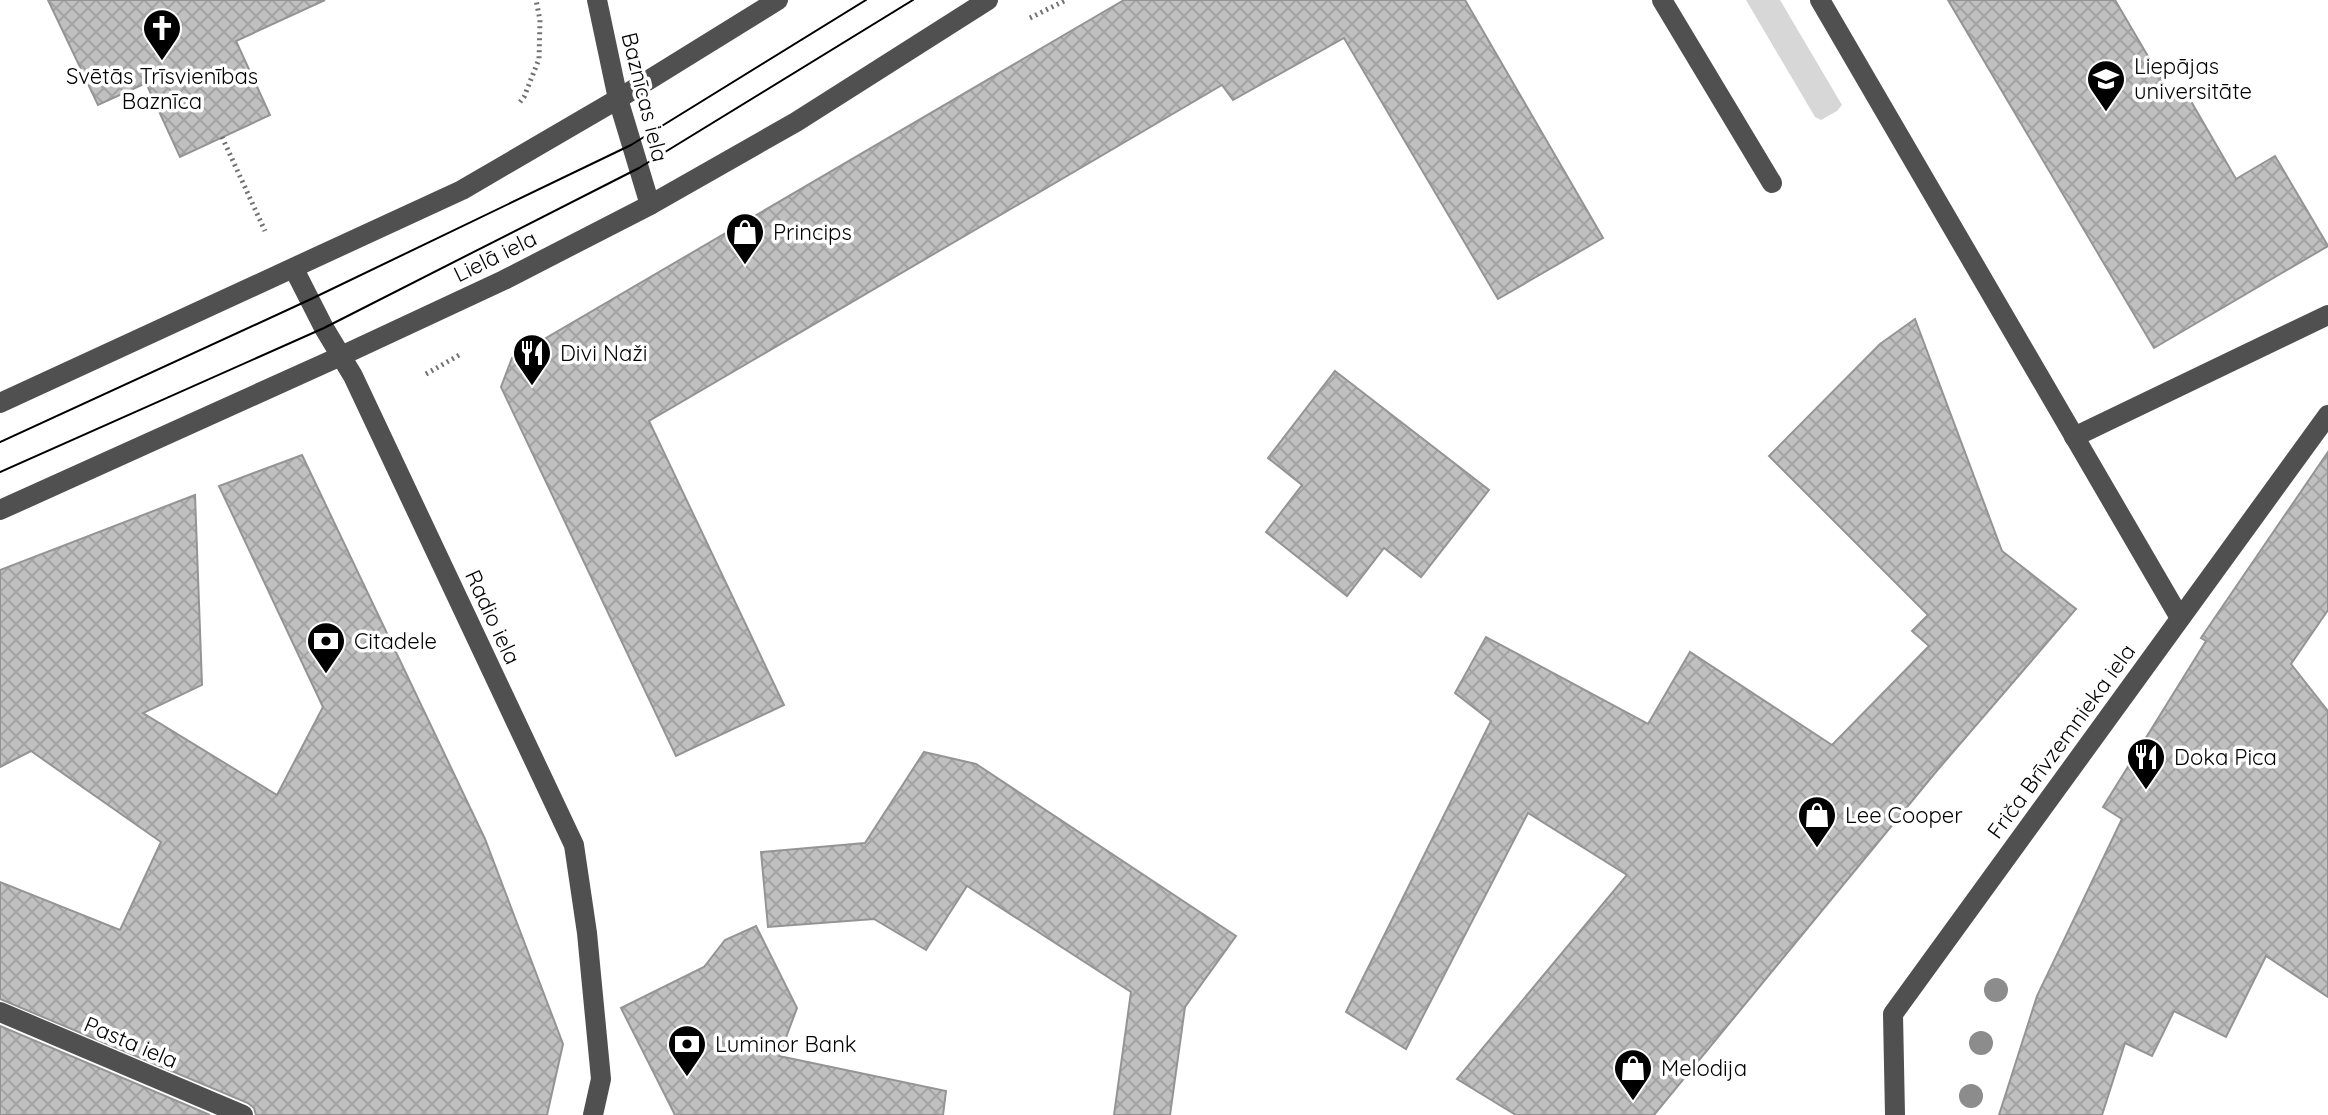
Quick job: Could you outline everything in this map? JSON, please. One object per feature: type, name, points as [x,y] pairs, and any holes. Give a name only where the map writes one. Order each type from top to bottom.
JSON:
[{"type":"street","name":"Baznīcas iela","points":[[597,0],[618,99],[650,205]]},
{"type":"street","points":[[0,403],[462,190],[778,0]]},
{"type":"street","name":"Lielā iela","points":[[0,510],[504,280],[650,205],[796,122],[988,0]]},
{"type":"street","points":[[1662,0],[1772,183]]},
{"type":"street","points":[[1820,0],[2180,618]]},
{"type":"street","name":"Radio iela","points":[[294,269],[353,376],[574,845],[601,1079],[593,1115]]},
{"type":"street","points":[[2074,437],[2328,315]]},
{"type":"street","name":"Friča Brīvzemnieka iela","points":[[1895,1115],[1893,1014],[2328,415]]},
{"type":"street","name":"Pasta iela","points":[[0,1012],[243,1115]]},
{"type":"path","points":[[515,108],[524,97],[539,59],[540,20],[536,0]]},
{"type":"path","points":[[222,137],[266,232]]},
{"type":"shaded area","points":[[1746,0],[1780,0],[1842,105],[1837,111],[1821,120],[1815,117]]},
{"type":"building","name":"Svētās Trīsvienības Baznīca","points":[[48,0],[325,0],[236,41],[270,115],[180,157],[146,83],[98,105]]},
{"type":"building","points":[[1124,0],[1465,0],[1603,238],[1498,299],[1344,38],[1233,100],[1222,85],[649,421],[784,705],[676,756],[501,387],[512,358]]},
{"type":"building","points":[[1948,0],[2115,0],[2173,99],[2185,91],[2236,179],[2275,156],[2328,246],[2154,348]]},
{"type":"building","points":[[1915,319],[2002,551],[2076,609],[1935,773],[1654,1115],[1516,1115],[1457,1079],[1627,875],[1528,813],[1406,1049],[1346,1012],[1491,721],[1455,693],[1486,637],[1648,724],[1690,652],[1832,745],[1929,646],[1912,631],[1928,615],[1769,456],[1880,344]]},
{"type":"building","points":[[1335,371],[1489,490],[1421,577],[1384,548],[1347,596],[1266,532],[1302,485],[1268,458]]},
{"type":"building","points":[[2328,452],[2328,610],[2291,664],[2328,711],[2328,997],[2266,956],[2226,1037],[2174,1011],[2152,1056],[2125,1043],[2102,1115],[1999,1115],[2037,996],[2122,819],[2103,807],[2206,641],[2201,638]]},
{"type":"building","points":[[302,455],[485,839],[563,1044],[547,1115],[256,1115],[248,1103],[0,999],[0,882],[120,930],[161,842],[31,751],[0,767],[0,570],[195,495],[202,685],[143,713],[277,795],[323,707],[219,486]]},
{"type":"building","points":[[924,752],[976,764],[1236,936],[1185,1007],[1170,1115],[1114,1115],[1131,992],[967,886],[926,950],[874,919],[768,927],[761,852],[865,843]]},
{"type":"building","points":[[756,926],[797,1008],[779,1056],[946,1091],[943,1115],[675,1115],[621,1008],[704,967],[725,940]]},
{"type":"building","points":[[0,1026],[210,1115],[0,1115]]},
{"type":"tram line","points":[[0,442],[309,300],[631,145],[866,0]]},
{"type":"tram line","points":[[0,472],[324,328],[639,168],[913,0]]},
{"type":"place","name":"Svētās Trīsvienības Baznīca","points":[[162,62]]},
{"type":"place","name":"Liepājas universitāte","points":[[2106,113]]},
{"type":"place","name":"Princips","points":[[745,266]]},
{"type":"place","name":"Divi Naži","points":[[532,387]]},
{"type":"place","name":"Citadele","points":[[326,675]]},
{"type":"place","name":"Doka Pica","points":[[2146,791]]},
{"type":"place","name":"Lee Cooper","points":[[1817,849]]},
{"type":"place","name":"Luminor Bank","points":[[687,1078]]},
{"type":"place","name":"Melodija","points":[[1633,1102]]}]
